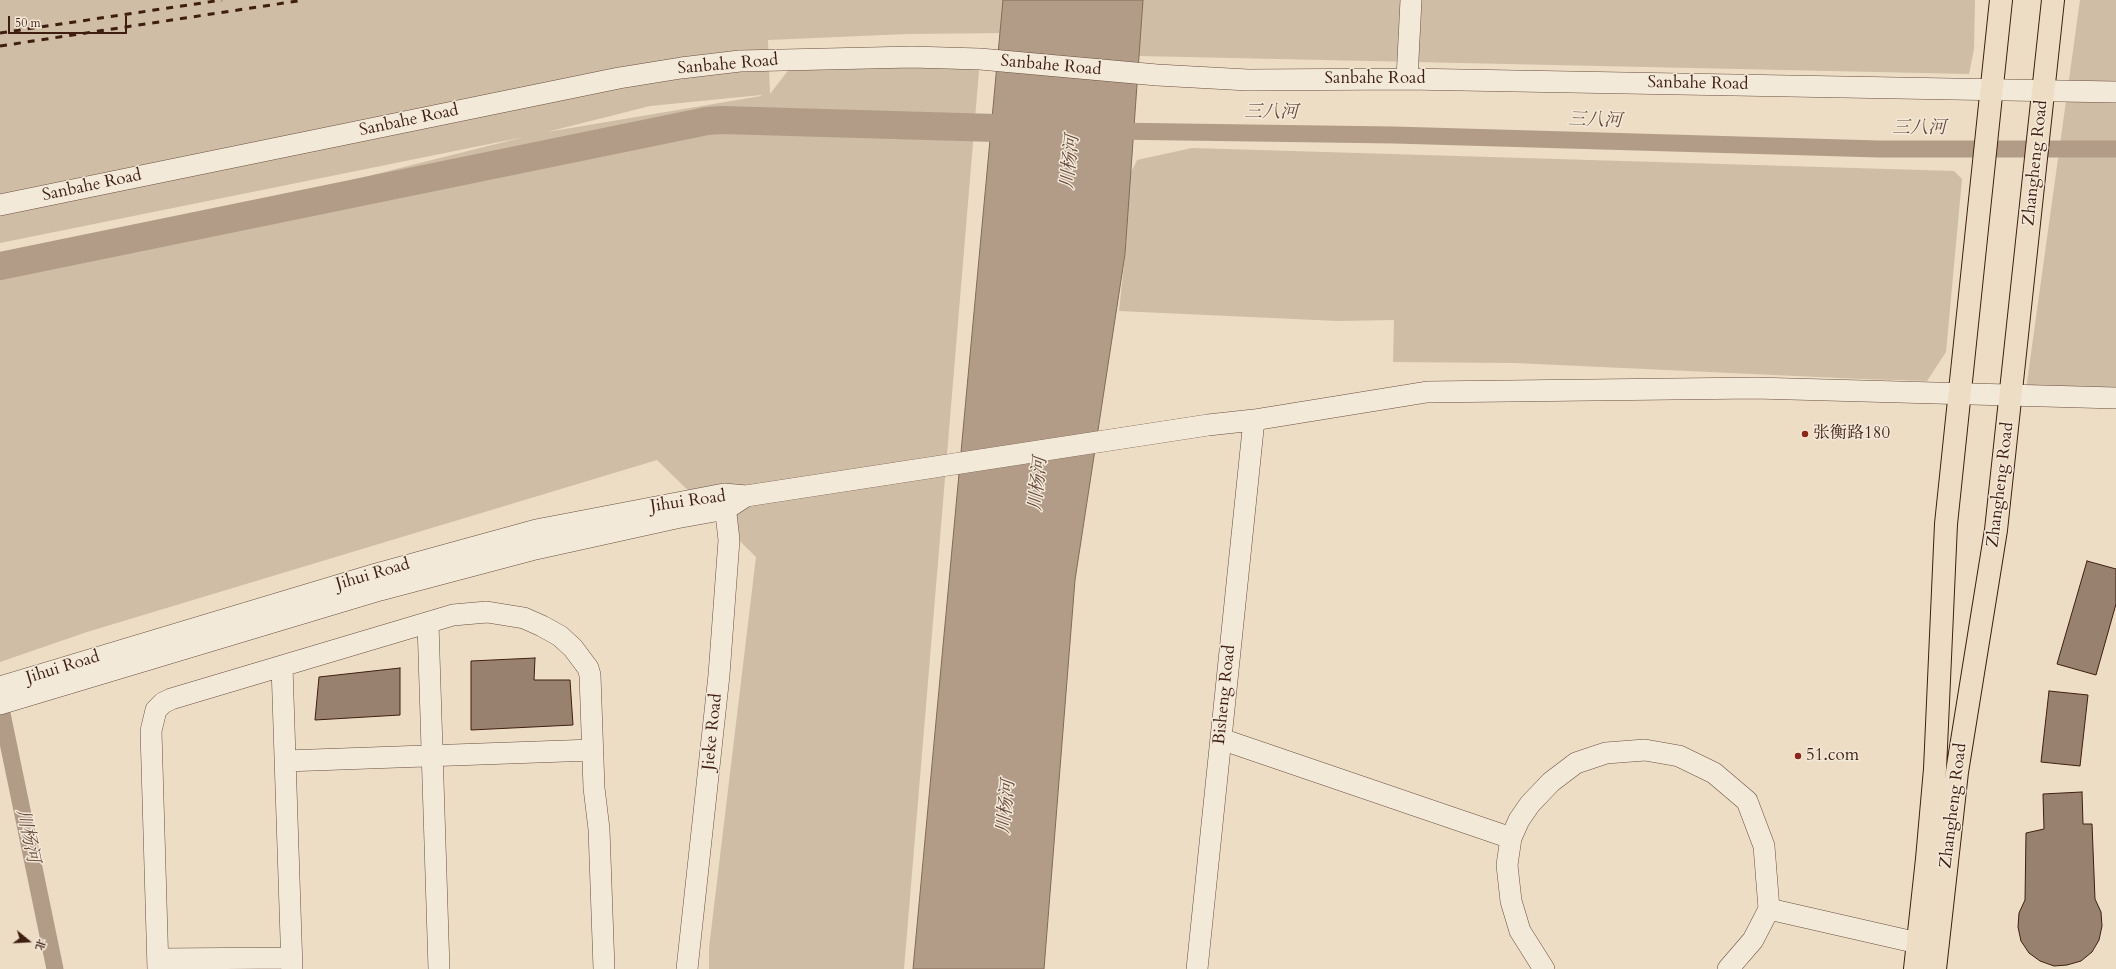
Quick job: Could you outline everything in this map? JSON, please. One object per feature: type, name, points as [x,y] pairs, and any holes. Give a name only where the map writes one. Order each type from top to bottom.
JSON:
[{"type":"main road","name":"Zhangheng Road","points":[[1915,969],[1927,859],[1934,770],[1944,558],[1958,394],[2001,0]]},
{"type":"main road","name":"Zhangheng Road","points":[[1935,969],[1957,772],[1996,530],[2053,0]]},
{"type":"street","points":[[1407,79],[1411,0]]},
{"type":"street","name":"Sanbahe Road","points":[[0,205],[619,78],[681,68],[740,61],[844,57],[980,59],[1157,75],[1248,80],[1407,79],[2116,92]]},
{"type":"street","points":[[1254,420],[1427,392],[1755,388],[2116,398]]},
{"type":"street","name":"Jihui Road","points":[[0,704],[23,688],[376,574],[536,530],[720,503],[746,496],[903,471],[1208,425],[1254,420]]},
{"type":"street","name":"Bisheng Road","points":[[1197,969],[1254,420]]},
{"type":"street","name":"Jieke Road","points":[[674,969],[677,925],[708,674],[720,542],[720,503]]},
{"type":"street","name":"Jieke Road","points":[[687,969],[719,675],[729,540],[720,503]]},
{"type":"street","points":[[282,666],[291,964],[158,964],[151,731],[156,710],[163,703],[171,699],[282,666],[428,623],[470,613],[505,614],[530,621],[560,636],[582,659],[590,675],[594,788],[599,828],[604,969]]},
{"type":"street","points":[[428,623],[439,969]]},
{"type":"street","name":"Jihui Road","points":[[0,687],[23,688]]},
{"type":"street","points":[[1221,739],[1511,838]]},
{"type":"street","points":[[285,761],[592,750]]},
{"type":"street","points":[[1544,969],[1520,931],[1511,901],[1507,865],[1511,838],[1519,820],[1530,804],[1551,782],[1576,763],[1606,753],[1645,750],[1680,756],[1714,773],[1747,801],[1764,846],[1769,909],[1753,940],[1728,969]]},
{"type":"street","points":[[1769,909],[1918,943]]},
{"type":"shaded area","points":[[0,0],[1012,0],[1010,33],[907,34],[768,40],[770,94],[797,59],[980,59],[904,969],[709,969],[709,948],[756,557],[657,460],[87,632],[0,662],[0,268],[524,137],[0,243]],"holes":[[[761,96],[547,132],[650,106]]]},
{"type":"shaded area","points":[[1143,0],[1975,0],[1974,49],[1969,74],[1139,56]]},
{"type":"shaded area","points":[[2080,0],[2116,0],[2116,408],[2024,404]]},
{"type":"shaded area","points":[[1192,148],[1954,171],[1962,179],[1946,352],[1927,381],[1515,363],[1393,362],[1394,320],[1338,321],[1119,311],[1126,246],[1130,174],[1137,160]]},
{"type":"water","points":[[1003,0],[1143,0],[1125,254],[1075,580],[1044,969],[913,969]]},
{"type":"building","points":[[2087,561],[2116,569],[2116,604],[2096,675],[2057,664]]},
{"type":"building","points":[[535,658],[534,680],[570,680],[573,725],[471,730],[471,661]]},
{"type":"building","points":[[400,668],[400,715],[315,720],[319,677]]},
{"type":"building","points":[[2049,691],[2088,695],[2080,766],[2041,762]]},
{"type":"building","points":[[2082,792],[2083,824],[2092,824],[2095,899],[2101,912],[2102,926],[2099,940],[2092,952],[2081,961],[2067,965],[2054,966],[2040,961],[2029,953],[2021,941],[2018,927],[2019,913],[2025,900],[2026,833],[2044,829],[2043,794]]},
{"type":"waterway","points":[[0,266],[707,121],[722,120],[1030,129]]},
{"type":"waterway","name":"三八河","points":[[1110,131],[1394,135],[1879,149],[2116,149]]},
{"type":"waterway","name":"川杨河","points":[[0,704],[55,969]]},
{"type":"railway","points":[[0,33],[222,0]]},
{"type":"railway","points":[[0,46],[304,0]]},
{"type":"place","name":"张衡路180","points":[[1805,434]]},
{"type":"place","name":"51.com","points":[[1798,756]]}]
